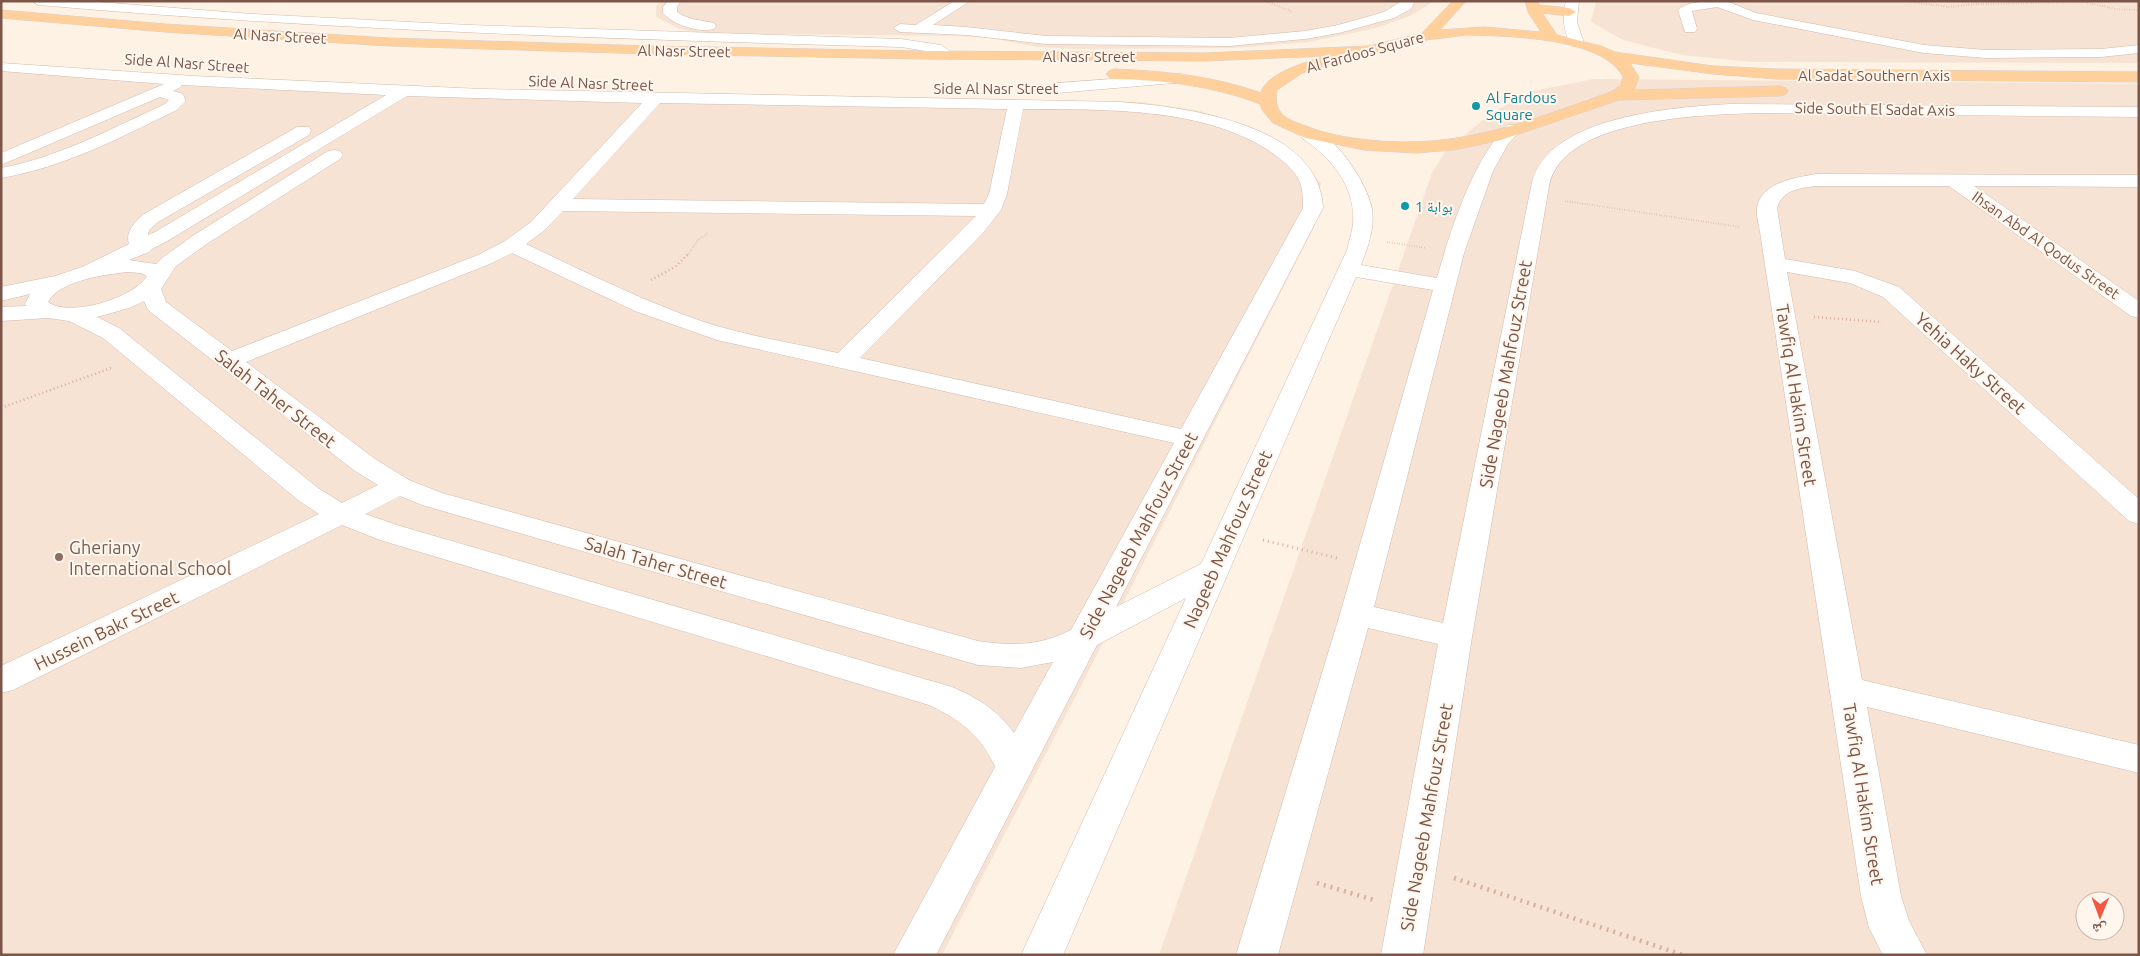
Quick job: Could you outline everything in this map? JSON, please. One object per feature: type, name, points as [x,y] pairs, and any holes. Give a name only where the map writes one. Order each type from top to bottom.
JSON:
[{"type":"main road","points":[[1427,36],[1460,1]]},
{"type":"main road","points":[[1532,5],[1571,6]]},
{"type":"main road","points":[[1532,5],[1552,38]]},
{"type":"main road","name":"Al Nasr Street","points":[[1,14],[111,24],[389,42],[661,50],[949,56],[1204,57],[1368,50]]},
{"type":"main road","name":"Al Fardoos Square","points":[[1267,100],[1270,88],[1296,70],[1427,36],[1453,32],[1491,31],[1577,43],[1611,56],[1625,66],[1631,77],[1628,87],[1617,95]]},
{"type":"main road","name":"Al Sadat Southern Axis","points":[[1611,56],[1695,67],[1776,74],[2139,77]]},
{"type":"main road","points":[[1181,79],[1198,77],[1209,73],[1214,68],[1212,62],[1204,57]]},
{"type":"main road","points":[[1695,67],[1696,74],[1705,81],[1732,92]]},
{"type":"main road","name":"Al Nasr Street","points":[[1061,73],[1118,74],[1181,79],[1242,90],[1267,100]]},
{"type":"main road","name":"Al Sadat Southern Axis","points":[[1617,95],[1791,91]]},
{"type":"main road","points":[[1267,100],[1269,110],[1280,122],[1308,134],[1365,145],[1425,148],[1476,140],[1617,95]]},
{"type":"street","name":"Side Al Nasr Street","points":[[38,1],[199,15],[396,26],[914,44],[936,48],[949,56]]},
{"type":"street","points":[[675,1],[670,7],[670,13],[676,18],[705,26],[863,28],[852,36],[814,40]]},
{"type":"street","points":[[918,28],[964,1]]},
{"type":"street","points":[[1000,56],[940,41],[898,38],[894,36],[889,28],[966,31],[1046,40],[1229,42],[1287,38],[1339,29],[1389,15],[1406,6],[1409,1]]},
{"type":"street","points":[[1690,29],[1685,10],[1692,6],[1715,2],[1753,16],[1875,41],[1932,50],[2005,54],[2118,52],[2139,49]]},
{"type":"street","points":[[1571,6],[1569,22],[1577,43]]},
{"type":"street","points":[[1,67],[262,86],[406,84]]},
{"type":"street","name":"Side Al Nasr Street","points":[[1041,88],[1181,79]]},
{"type":"street","points":[[1,160],[185,81]]},
{"type":"street","name":"Side Al Nasr Street","points":[[406,84],[610,84],[892,88]]},
{"type":"street","points":[[1,294],[65,280],[90,272],[142,248],[368,113],[406,84]]},
{"type":"street","name":"Side Nageeb Mahfouz Street","points":[[406,84],[433,92],[655,99],[1120,106],[1204,119],[1249,134],[1272,146],[1292,160],[1306,175],[1313,191],[1313,208],[914,955]]},
{"type":"street","points":[[1,173],[38,166],[59,158],[172,107],[177,102],[177,97],[159,92]]},
{"type":"street","points":[[385,122],[433,92]]},
{"type":"street","points":[[229,361],[485,259],[512,246],[538,226],[655,99]]},
{"type":"street","points":[[842,362],[976,229],[991,210],[998,194],[1016,104]]},
{"type":"street","name":"Side South El Sadat Axis","points":[[1613,126],[1692,111],[1756,108],[2139,112]]},
{"type":"street","points":[[142,248],[137,241],[137,234],[142,226],[151,218],[312,125],[338,116],[368,113]]},
{"type":"street","name":"Side Nageeb Mahfouz Street","points":[[1402,955],[1456,637],[1538,197],[1545,170],[1556,157],[1578,142],[1613,126]]},
{"type":"street","points":[[1257,955],[1356,614],[1454,253],[1484,171],[1501,141],[1514,129]]},
{"type":"street","name":"Nageeb Mahfouz Street","points":[[1042,955],[1348,269],[1360,238],[1363,224],[1361,202],[1354,182],[1343,163],[1327,146],[1308,134]]},
{"type":"street","points":[[329,136],[361,138]]},
{"type":"street","points":[[1,314],[60,313],[108,308],[132,299],[154,282],[170,262],[201,239],[345,148]]},
{"type":"street","name":"Tawfiq Al Hakim Street","points":[[1906,955],[1890,928],[1881,896],[1767,209],[1770,199],[1780,190],[1795,184],[1842,179],[2138,181]]},
{"type":"street","name":"Ihsan Abd Al Qodus Street","points":[[1952,180],[2139,311]]},
{"type":"street","points":[[557,205],[991,210]]},
{"type":"street","points":[[512,246],[620,296],[695,327],[842,362],[1190,439]]},
{"type":"street","name":"Yehia Haky Street","points":[[1776,264],[1834,272],[1875,284],[1891,292],[2139,514]]},
{"type":"street","points":[[90,272],[127,266],[148,268],[154,282]]},
{"type":"street","points":[[1348,269],[1446,286]]},
{"type":"street","points":[[65,280],[48,289],[38,298],[36,304],[39,309],[60,313],[111,333],[308,494],[341,515],[390,533],[940,696],[966,707],[987,723],[1004,744],[1014,768]]},
{"type":"street","name":"Salah Taher Street","points":[[154,282],[156,304],[365,465],[399,486],[432,499],[978,653],[1007,658],[1036,655],[1063,648],[1085,635],[1213,571]]},
{"type":"street","name":"Hussein Bakr Street","points":[[1,681],[399,486]]},
{"type":"street","points":[[1356,614],[1456,637]]},
{"type":"street","points":[[1846,689],[2139,759]]},
{"type":"path","points":[[1904,1],[1949,7],[1976,4],[2085,2],[2104,7],[2138,10]]},
{"type":"path","points":[[1538,197],[1770,232]]},
{"type":"path","points":[[620,296],[677,266],[698,239],[731,222],[745,207]]},
{"type":"path","points":[[1360,238],[1454,253]]},
{"type":"path","points":[[1784,315],[1930,326]]},
{"type":"path","points":[[1,408],[140,357]]},
{"type":"path","points":[[1230,532],[1369,566]]},
{"type":"path","points":[[1418,866],[1684,955]]},
{"type":"path","points":[[1281,872],[1410,911]]},
{"type":"shaded area","points":[[661,1],[1434,1],[1410,16],[1376,28],[1309,42],[1233,48],[1075,49],[1038,47],[989,38],[957,36],[766,34],[761,37],[698,33],[680,29],[656,17],[656,6]]},
{"type":"shaded area","points":[[1596,1],[2139,1],[2139,63],[1752,62],[1682,55],[1623,40],[1591,22]]},
{"type":"shaded area","points":[[1,63],[202,78],[559,93],[1142,102],[1200,111],[1278,140],[1321,183],[1313,229],[942,955],[1,955]]},
{"type":"shaded area","points":[[1593,79],[2139,84],[2139,955],[1159,955],[1432,173],[1447,149],[1491,114],[1529,92]]},
{"type":"place","name":"Al Fardous Square","points":[[1476,106]]},
{"type":"place","name":"بوابة 1","points":[[1405,206]]},
{"type":"place","name":"Gheriany International School","points":[[59,557]]}]
